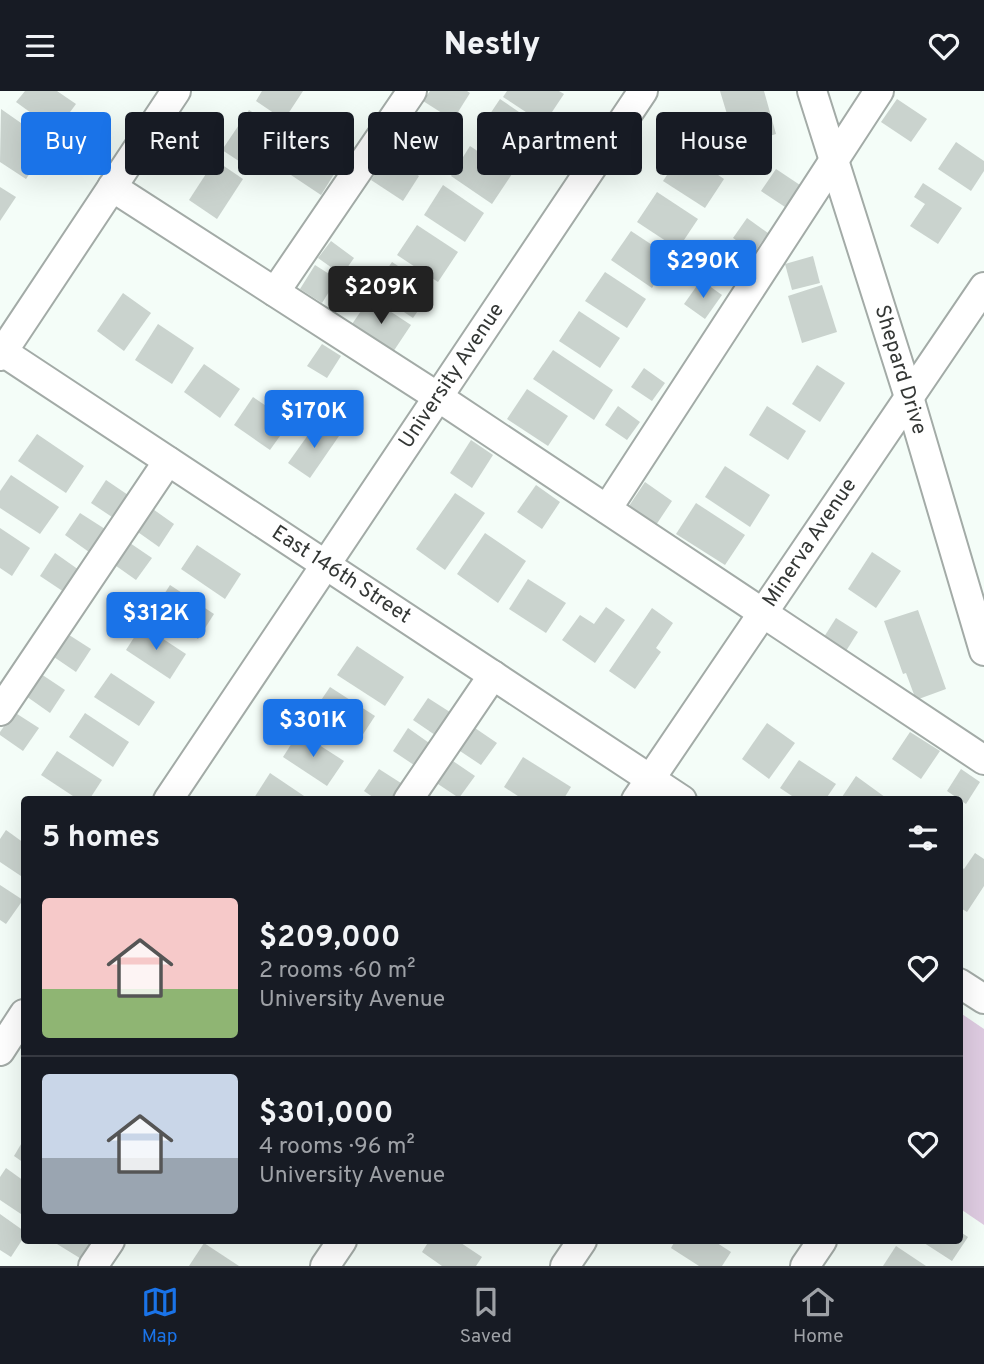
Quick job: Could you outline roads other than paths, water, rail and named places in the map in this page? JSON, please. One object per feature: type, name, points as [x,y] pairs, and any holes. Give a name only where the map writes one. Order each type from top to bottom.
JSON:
[{"type":"street","points":[[1,352],[176,91]]},
{"type":"street","points":[[275,292],[412,91]]},
{"type":"street","name":"University Avenue","points":[[171,796],[643,91]]},
{"type":"street","name":"Shepard Drive","points":[[812,91],[909,397],[984,651]]},
{"type":"street","points":[[607,509],[879,91]]},
{"type":"street","points":[[112,187],[438,397],[984,760]]},
{"type":"street","name":"Minerva Avenue","points":[[643,789],[984,286]]},
{"type":"street","name":"East 146th Street","points":[[1,352],[493,675],[643,789],[668,796]]},
{"type":"street","points":[[0,711],[168,461]]},
{"type":"street","points":[[411,796],[493,675]]},
{"type":"street","points":[[963,986],[984,999]]},
{"type":"street","points":[[0,1051],[21,1019]]},
{"type":"street","points":[[93,1266],[108,1244]]},
{"type":"street","points":[[325,1266],[340,1244]]},
{"type":"street","points":[[565,1266],[580,1244]]},
{"type":"street","points":[[805,1266],[820,1244]]}]
